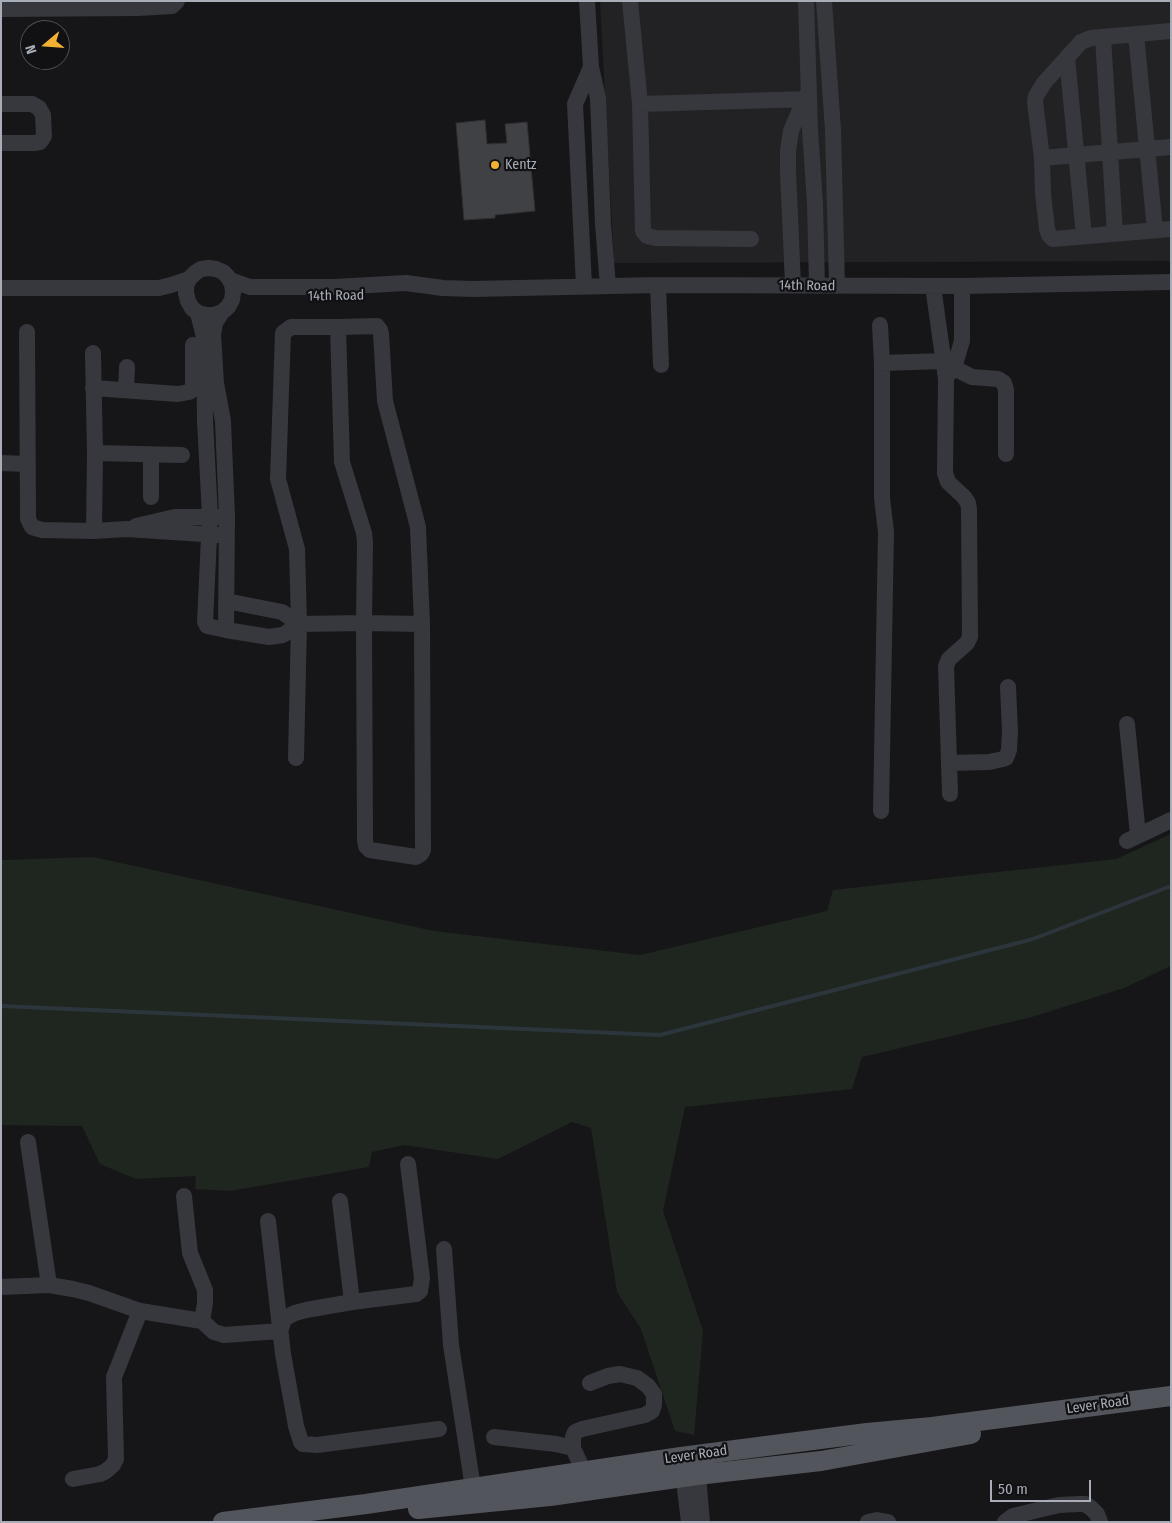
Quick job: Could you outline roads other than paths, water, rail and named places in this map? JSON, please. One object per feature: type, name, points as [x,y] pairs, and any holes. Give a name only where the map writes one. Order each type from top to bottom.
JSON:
[{"type":"main road","name":"Lever Road","points":[[292,1522],[550,1496],[689,1466],[867,1432],[932,1427],[1171,1396]]},
{"type":"main road","name":"Lever Road","points":[[223,1522],[325,1510],[584,1472],[821,1461],[1104,1411],[1171,1402]]},
{"type":"street","points":[[1,9],[45,9],[67,5],[101,4],[172,6],[177,1]]},
{"type":"street","points":[[588,1],[591,67],[598,98],[603,224],[608,286]]},
{"type":"street","points":[[630,1],[640,104],[642,226],[645,235],[656,238],[751,239]]},
{"type":"street","points":[[806,1],[808,95],[815,204],[817,286]]},
{"type":"street","points":[[824,1],[833,130],[838,286]]},
{"type":"street","points":[[1136,34],[1146,149],[1163,229],[1053,239],[1047,229],[1042,158],[1035,108],[1036,96],[1044,83],[1081,42],[1092,38],[1136,34],[1171,31]]},
{"type":"street","points":[[1103,37],[1115,234]]},
{"type":"street","points":[[1067,57],[1084,236]]},
{"type":"street","points":[[584,286],[575,104],[591,67]]},
{"type":"street","points":[[640,104],[808,95]]},
{"type":"street","points":[[793,285],[788,151],[791,131],[808,95]]},
{"type":"street","points":[[1,104],[32,104],[39,108],[43,115],[44,136],[40,142],[34,143],[1,143]]},
{"type":"street","points":[[1042,158],[1171,147]]},
{"type":"street","points":[[581,226],[603,224]]},
{"type":"street","points":[[226,630],[227,517],[223,421],[216,383],[213,334],[216,323],[226,308],[233,292],[230,280],[223,272],[209,268],[201,269],[195,273],[186,286],[186,293],[204,337],[198,421],[210,516],[205,624],[226,630],[269,637],[283,635],[299,624],[422,624]]},
{"type":"street","points":[[1,288],[159,288],[190,279]]},
{"type":"street","name":"14th Road","points":[[230,280],[250,287],[334,287],[406,284],[443,288],[658,285],[962,286],[1171,282]]},
{"type":"street","points":[[658,285],[661,365]]},
{"type":"street","points":[[934,286],[947,369],[944,474],[948,482],[964,497],[969,509],[970,637],[967,643],[949,659],[946,666],[950,794]]},
{"type":"street","points":[[947,369],[962,341],[962,286]]},
{"type":"street","name":"14th Road","points":[[226,308],[251,297],[402,294],[443,288]]},
{"type":"street","points":[[1,296],[150,295],[165,296],[193,307],[206,315],[214,315],[226,308]]},
{"type":"street","points":[[880,325],[882,363],[882,498],[886,532],[882,811]]},
{"type":"street","points":[[296,758],[299,624],[297,549],[278,479],[283,332],[291,327],[377,326],[380,330],[385,401],[418,527],[422,624],[424,850],[416,857],[370,850],[366,846],[365,542],[364,533],[342,462],[338,327]]},
{"type":"street","points":[[27,332],[28,519],[32,526],[42,530],[94,531],[127,529],[226,535]]},
{"type":"street","points":[[92,388],[178,394],[189,392],[192,390],[193,383],[193,345]]},
{"type":"street","points":[[93,353],[94,531]]},
{"type":"street","points":[[882,363],[947,369],[972,377],[998,379],[1004,383],[1006,390],[1006,454]]},
{"type":"street","points":[[126,390],[127,367]]},
{"type":"street","points":[[198,421],[223,421]]},
{"type":"street","points":[[94,454],[182,455]]},
{"type":"street","points":[[151,454],[151,497]]},
{"type":"street","points":[[1,464],[28,464]]},
{"type":"street","points":[[127,529],[175,516],[227,517]]},
{"type":"street","points":[[226,601],[282,612],[299,624]]},
{"type":"street","points":[[949,763],[990,762],[1006,758],[1009,750],[1010,731],[1008,687]]},
{"type":"street","points":[[1127,724],[1133,838],[1171,820]]},
{"type":"street","points":[[28,1142],[49,1285]]},
{"type":"street","points":[[280,1331],[284,1320],[295,1313],[352,1302],[412,1295],[420,1291],[422,1278],[408,1164]]},
{"type":"street","points":[[184,1196],[190,1253],[205,1290],[202,1321]]},
{"type":"street","points":[[340,1201],[352,1302]]},
{"type":"street","points":[[268,1221],[280,1331],[299,1438],[303,1444],[317,1445],[439,1429]]},
{"type":"street","points":[[444,1249],[451,1345],[473,1488]]},
{"type":"street","points":[[1,1287],[49,1285],[89,1293],[140,1311],[202,1321],[214,1332],[224,1335],[280,1331]]},
{"type":"street","points":[[73,1479],[100,1474],[114,1465],[116,1459],[114,1377],[140,1311]]},
{"type":"street","points":[[584,1472],[573,1448],[572,1437],[575,1432],[645,1415],[652,1411],[654,1405],[654,1394],[648,1386],[637,1378],[620,1374],[608,1376],[590,1383]]},
{"type":"street","points":[[494,1437],[556,1444],[573,1448]]},
{"type":"street","points":[[689,1466],[689,1522]]},
{"type":"street","points":[[689,1466],[702,1522]]},
{"type":"street","points":[[1005,1522],[1013,1516],[1058,1505],[1085,1504],[1097,1514],[1100,1522]]},
{"type":"street","points":[[868,1522],[877,1520],[888,1522]]},
{"type":"waterway","points":[[1,1006],[660,1035],[1033,939],[1171,886]]},
{"type":"place","name":"Kentz","points":[[495,165]]}]
